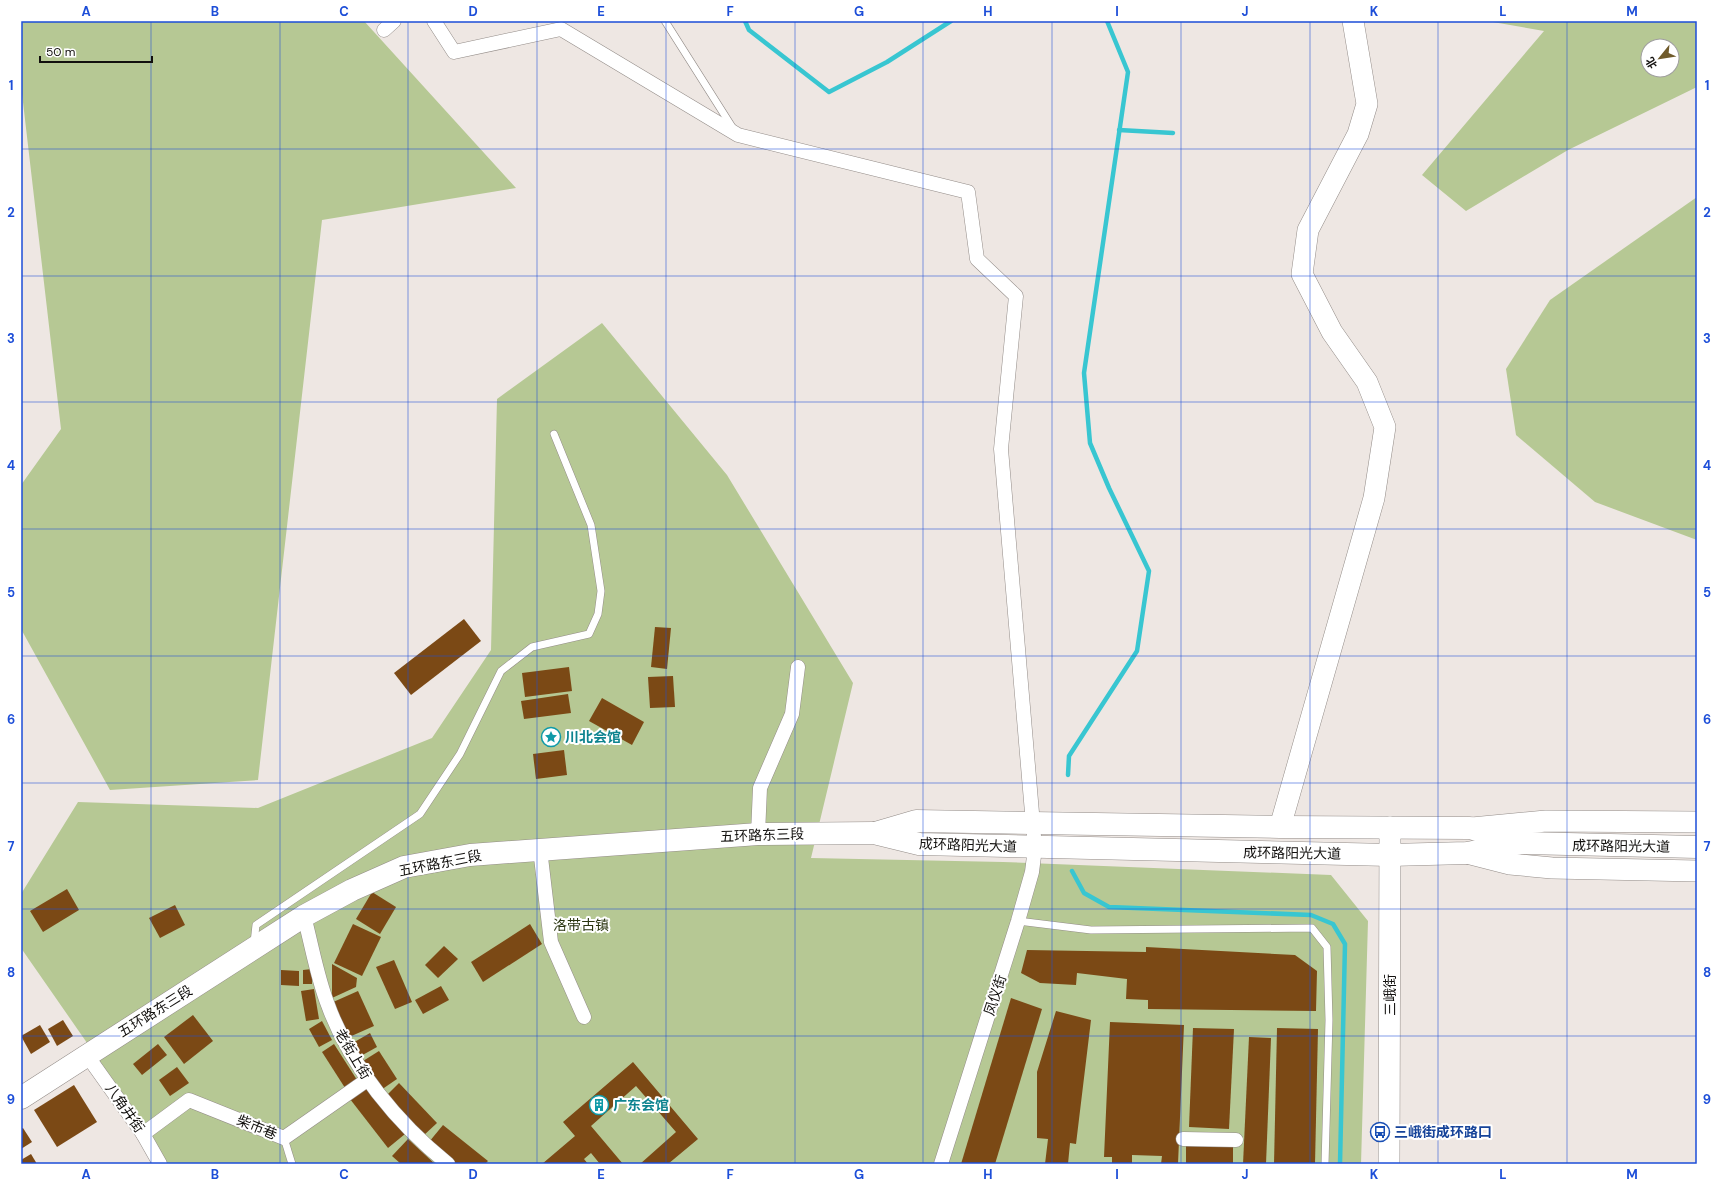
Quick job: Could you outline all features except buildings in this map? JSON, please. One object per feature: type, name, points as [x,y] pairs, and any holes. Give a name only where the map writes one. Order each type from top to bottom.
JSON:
[{"type":"main road","name":"成环路阳光大道","points":[[874,833],[916,821],[1280,827],[1470,828],[1522,843]]},
{"type":"main road","name":"成环路阳光大道","points":[[874,833],[919,844],[1035,848],[1390,855],[1467,853],[1522,843],[1697,847]]},
{"type":"main road","name":"五环路东三段","points":[[21,1098],[86,1054],[304,916],[352,890],[404,867],[470,855],[540,849],[758,834],[874,833]]},
{"type":"street","points":[[434,21],[454,52],[561,29],[738,135]]},
{"type":"street","points":[[1280,827],[1374,498],[1385,427],[1367,382],[1332,332],[1302,274],[1308,230],[1358,134],[1367,104],[1353,21]]},
{"type":"street","name":"凤仪街","points":[[738,135],[968,192],[977,259],[1016,296],[1001,449],[1035,848],[1032,872],[1018,921],[942,1164]]},
{"type":"street","points":[[758,834],[760,788],[792,714],[798,667]]},
{"type":"street","points":[[1470,828],[1546,821],[1697,822]]},
{"type":"street","name":"三峨街","points":[[1389,1164],[1390,827]]},
{"type":"street","points":[[540,849],[551,942],[584,1017]]},
{"type":"street","points":[[1467,853],[1510,864],[1552,868],[1697,871]]},
{"type":"street","name":"老街上街","points":[[304,916],[327,1004],[342,1038],[367,1080],[422,1143],[448,1164]]},
{"type":"street","name":"八角井街","points":[[86,1054],[143,1134],[160,1164]]},
{"type":"street","name":"柴市巷","points":[[143,1134],[189,1100],[284,1138],[367,1080]]},
{"type":"street","points":[[1183,1138],[1236,1140]]},
{"type":"lane","points":[[665,21],[738,135]]},
{"type":"lane","points":[[253,949],[256,925],[420,814],[460,754],[501,671],[532,647],[589,634],[598,614],[600,591],[591,525],[554,434]]},
{"type":"lane","points":[[1018,921],[1091,930],[1312,928],[1327,946],[1329,1020],[1325,1164]]},
{"type":"lane","points":[[284,1138],[292,1164]]},
{"type":"green space","points":[[21,21],[364,21],[516,188],[322,220],[258,780],[110,790],[21,629],[21,485],[61,429],[21,85]]},
{"type":"green space","points":[[1487,21],[1697,21],[1697,87],[1568,150],[1466,211],[1422,175],[1544,31]]},
{"type":"green space","points":[[1697,197],[1697,540],[1595,502],[1516,435],[1506,369],[1550,300]]},
{"type":"green space","name":"洛带古镇","points":[[602,323],[727,475],[853,683],[811,858],[1003,862],[1331,875],[1368,921],[1361,1164],[166,1164],[85,1040],[21,948],[21,894],[78,802],[258,808],[432,738],[491,650],[497,399]]},
{"type":"waterway","points":[[745,21],[749,30],[829,92],[887,62],[951,21]]},
{"type":"waterway","points":[[1068,775],[1069,756],[1137,651],[1149,571],[1109,488],[1090,443],[1084,373],[1128,72],[1107,21]]},
{"type":"waterway","points":[[1119,130],[1173,133]]},
{"type":"waterway","points":[[1072,871],[1084,893],[1109,907],[1311,915],[1333,924],[1345,944],[1340,1164]]},
{"type":"place","name":"川北会馆","points":[[551,737]]},
{"type":"place","name":"广东会馆","points":[[599,1105]]},
{"type":"place","name":"三峨街成环路口","points":[[1380,1132]]}]
